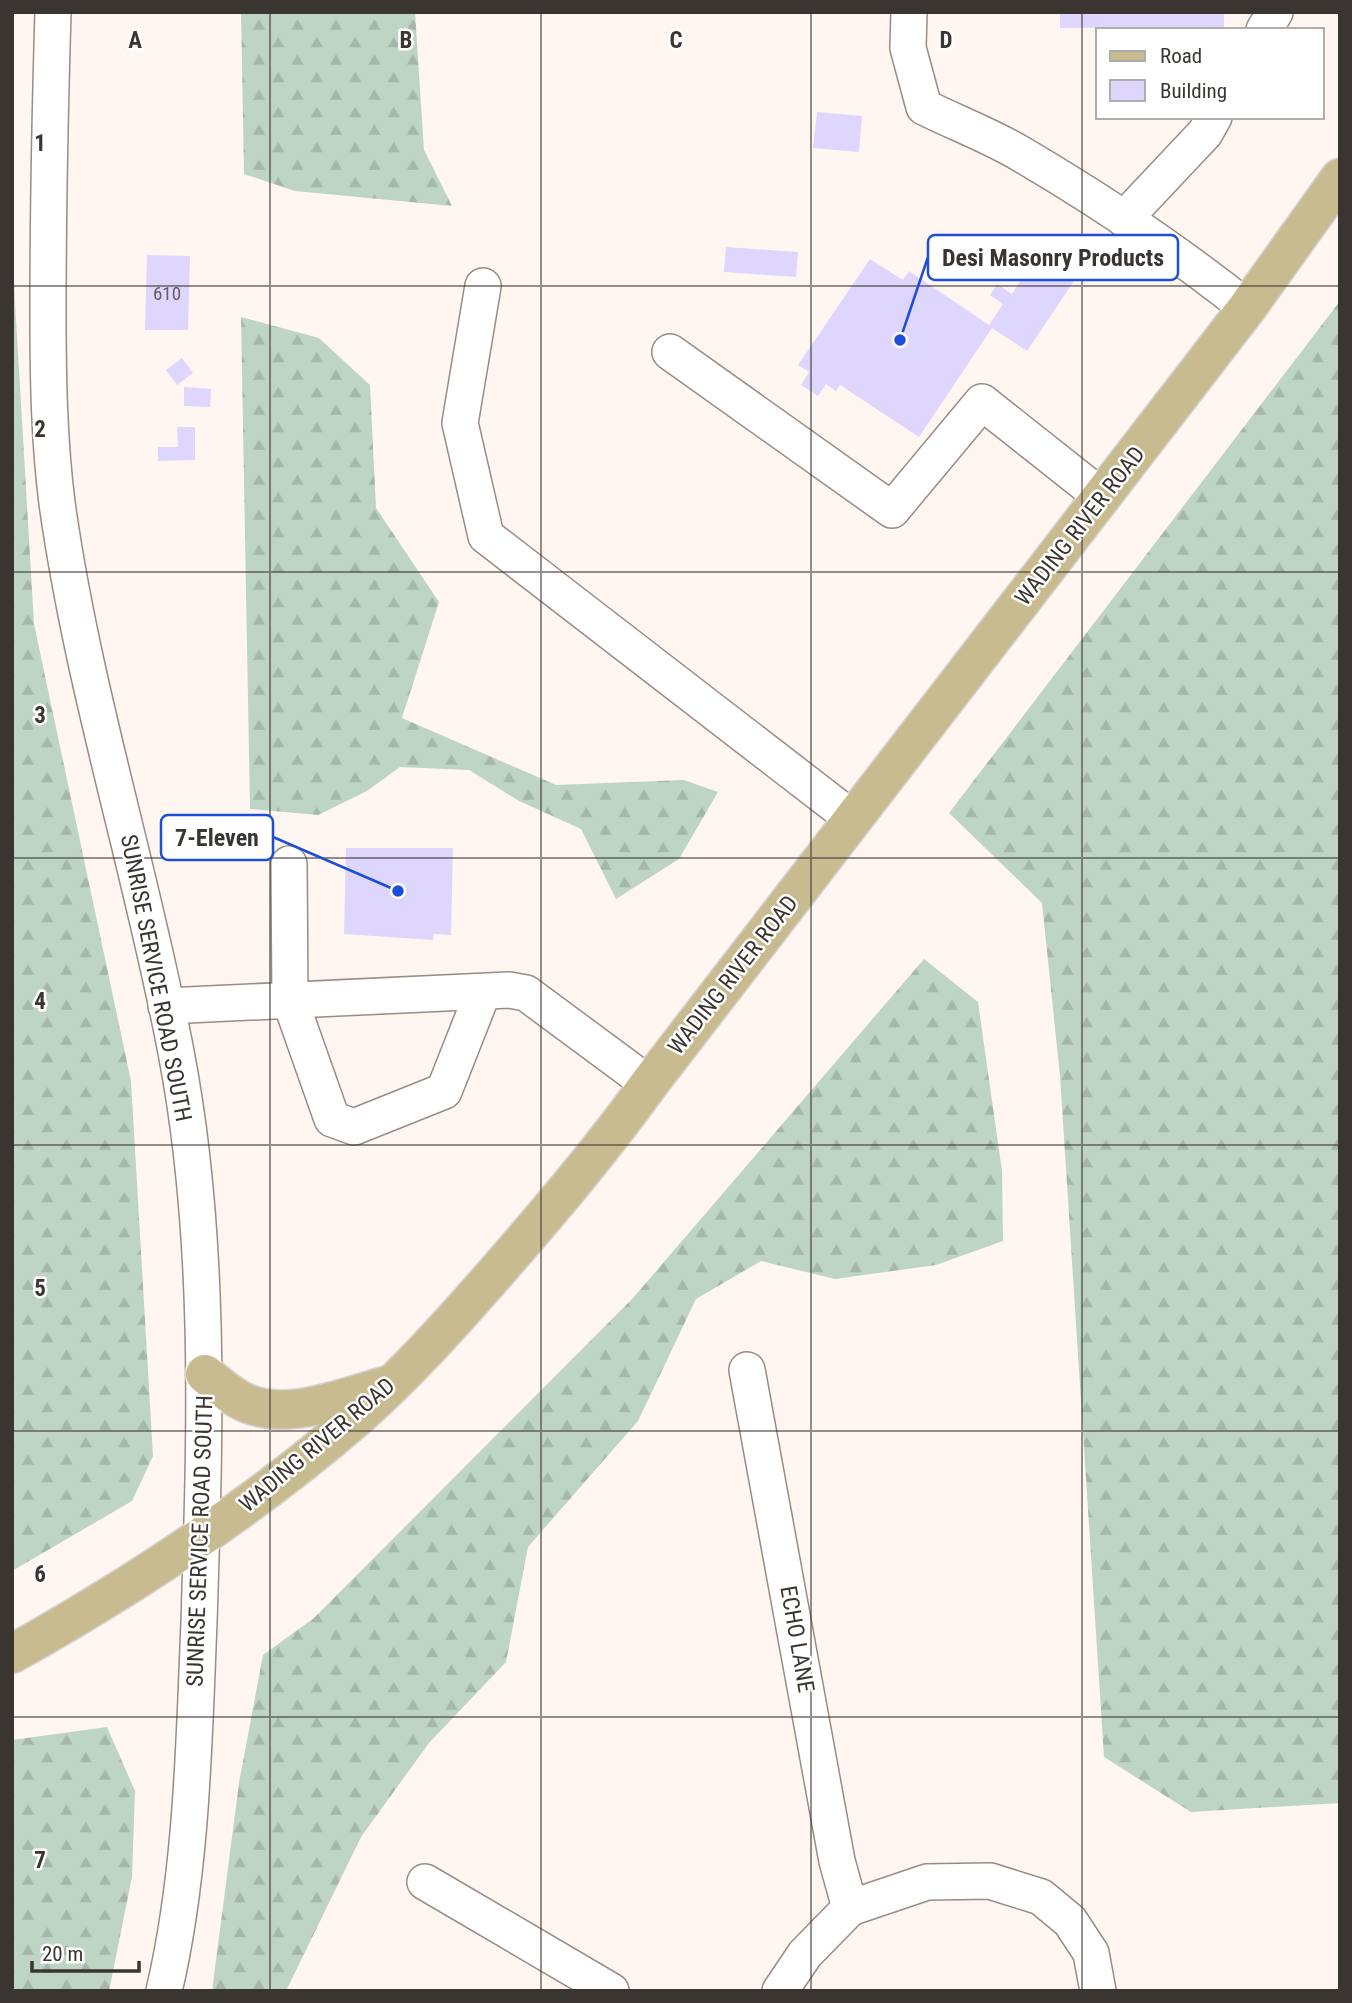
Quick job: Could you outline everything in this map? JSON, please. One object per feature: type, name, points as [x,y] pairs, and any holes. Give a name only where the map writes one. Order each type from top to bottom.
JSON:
[{"type":"main road","name":"WADING RIVER ROAD","points":[[12,1654],[119,1592],[202,1538],[355,1419],[393,1383],[560,1201],[1247,308],[1340,178]]},
{"type":"main road","points":[[205,1374],[240,1401],[270,1410],[304,1407],[393,1383]]},
{"type":"street","name":"SUNRISE SERVICE ROAD SOUTH","points":[[53,12],[48,331],[49,393],[57,499],[76,614],[177,1058],[194,1185],[205,1374],[196,1694],[184,1859],[164,1991]]},
{"type":"street","points":[[909,12],[908,48],[925,107],[1019,152],[1124,219],[1247,308]]},
{"type":"street","points":[[1266,28],[1275,12]]},
{"type":"street","points":[[1124,219],[1205,133],[1213,119]]},
{"type":"street","points":[[483,286],[460,423],[486,536],[853,819]]},
{"type":"street","points":[[670,352],[891,510],[982,402],[1102,497]]},
{"type":"street","points":[[289,864],[290,1000],[332,1119],[354,1127],[444,1091],[483,992]]},
{"type":"street","points":[[166,1006],[509,990],[526,993],[649,1084]]},
{"type":"street","name":"ECHO LANE","points":[[747,1370],[837,1861],[850,1908]]},
{"type":"street","points":[[780,1991],[805,1954],[850,1908],[927,1882],[990,1881],[1041,1897],[1070,1921],[1091,1953],[1098,1991]]},
{"type":"street","points":[[425,1882],[611,1991]]},
{"type":"green space","points":[[241,12],[415,12],[424,150],[452,206],[295,191],[244,174]]},
{"type":"green space","points":[[12,251],[34,624],[131,1081],[153,1456],[132,1501],[12,1571]]},
{"type":"green space","points":[[1340,301],[1340,1803],[1191,1812],[1104,1757],[1060,1076],[1042,903],[949,813]]},
{"type":"green space","points":[[241,317],[319,338],[370,385],[376,508],[439,602],[402,718],[556,785],[684,780],[718,792],[679,859],[616,899],[581,829],[519,801],[469,770],[400,767],[367,791],[318,815],[250,809]]},
{"type":"green space","points":[[924,959],[978,1002],[1002,1171],[1003,1241],[936,1265],[835,1279],[761,1261],[696,1299],[638,1421],[528,1547],[506,1662],[429,1743],[361,1837],[286,1991],[212,1991],[239,1783],[263,1655],[314,1618],[633,1298]]},
{"type":"green space","points":[[107,1727],[135,1791],[132,1877],[109,1991],[12,1991],[12,1740]]},
{"type":"building","points":[[1060,12],[1224,12],[1224,27],[1060,28]]},
{"type":"building","points":[[817,112],[862,116],[859,152],[813,148]]},
{"type":"building","points":[[726,247],[798,252],[796,277],[724,272]]},
{"type":"building","points":[[147,255],[190,256],[188,330],[145,330]]},
{"type":"building","points":[[870,259],[903,280],[909,271],[989,325],[1003,304],[990,295],[997,284],[1012,294],[1023,277],[1074,281],[1027,351],[992,328],[919,437],[840,385],[836,391],[826,384],[818,396],[801,385],[809,372],[798,365]]},
{"type":"building","points":[[182,358],[193,373],[177,385],[166,370]]},
{"type":"building","points":[[184,387],[211,389],[210,407],[184,406]]},
{"type":"building","points":[[177,427],[195,427],[195,460],[158,461],[158,447],[178,447]]},
{"type":"building","points":[[346,848],[453,848],[451,935],[434,934],[433,940],[344,934]]},
{"type":"place","name":"Desi Masonry Products","points":[[900,340]]},
{"type":"place","name":"7-Eleven","points":[[398,891]]}]
